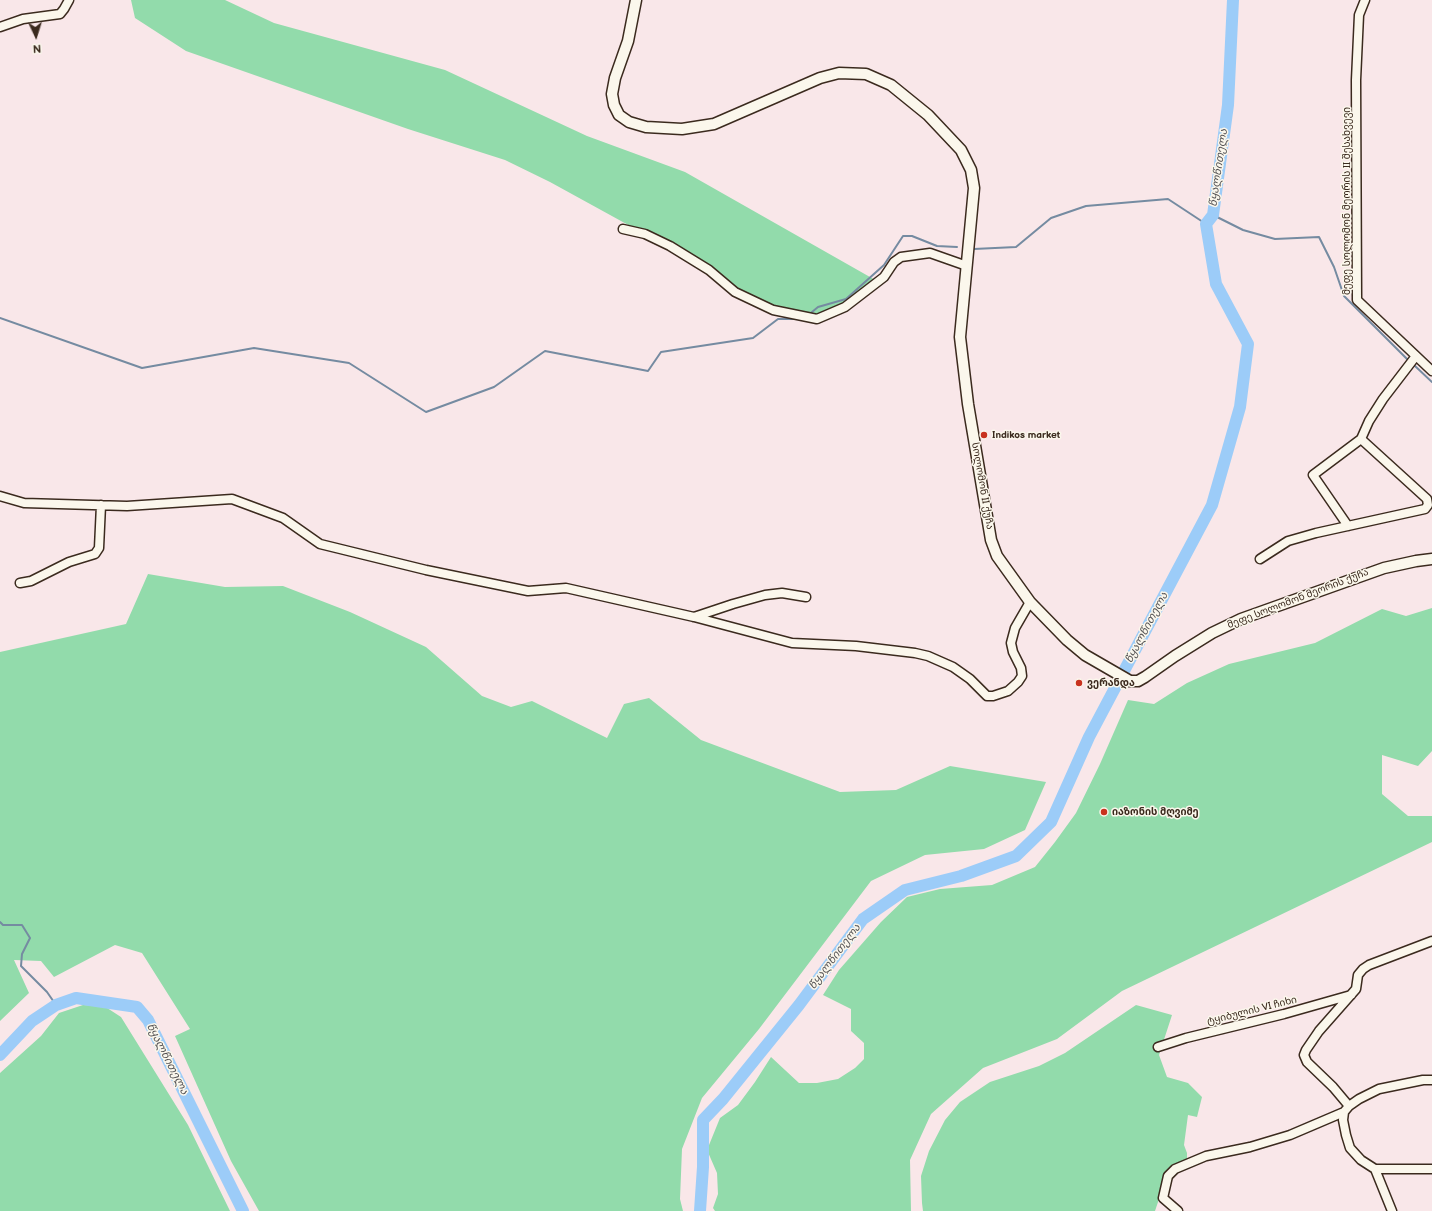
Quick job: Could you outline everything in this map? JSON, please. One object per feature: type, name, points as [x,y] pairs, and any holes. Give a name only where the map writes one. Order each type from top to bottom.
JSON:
[{"type":"main road","name":"სოლომონ II ქუჩა","points":[[636,0],[628,41],[615,78],[612,94],[614,105],[619,115],[629,122],[646,127],[682,129],[714,124],[820,78],[838,73],[866,74],[891,85],[928,115],[961,150],[971,170],[974,188],[960,338],[968,404],[991,540],[997,556],[1030,602],[1067,640],[1085,655],[1130,681]]},
{"type":"main road","name":"მეფე სოლომონ მეორის ქუჩა","points":[[1130,681],[1142,680],[1206,636],[1241,619],[1384,568],[1432,559]]},
{"type":"street","points":[[0,27],[23,19],[60,14],[69,0]]},
{"type":"street","name":"მეფე სოლომონ მეორის II შესახვევი","points":[[1365,0],[1359,15],[1356,80],[1357,300],[1432,371]]},
{"type":"street","points":[[623,229],[645,234],[670,246],[709,270],[735,292],[773,310],[817,319],[844,306],[884,277],[894,262],[901,257],[930,252],[966,266]]},
{"type":"street","points":[[1348,526],[1313,475],[1361,439],[1369,421],[1383,399],[1416,356]]},
{"type":"street","points":[[1260,559],[1288,541],[1425,509],[1428,505],[1427,499],[1361,439]]},
{"type":"street","points":[[0,496],[24,503],[101,506],[127,506],[232,499],[283,518],[320,544],[426,570],[528,591],[566,588],[694,617],[792,643],[864,647],[928,656],[962,673],[987,696],[1008,691],[1022,676],[1021,668],[1013,652],[1011,643],[1015,628],[1030,602]]},
{"type":"street","points":[[20,583],[31,582],[69,562],[95,554],[99,548],[101,506]]},
{"type":"street","points":[[694,617],[765,595],[782,593],[806,597]]},
{"type":"street","points":[[1432,942],[1369,965],[1363,969],[1358,975],[1356,989],[1319,1031],[1304,1055],[1307,1062],[1333,1087],[1346,1109],[1343,1120],[1350,1148],[1361,1160],[1376,1169],[1432,1169]]},
{"type":"street","name":"ტყიბულის VI ჩიხი","points":[[1158,1046],[1284,1014],[1351,995]]},
{"type":"street","points":[[1178,1211],[1163,1198],[1168,1176],[1175,1169],[1206,1156],[1250,1147],[1290,1135],[1346,1109],[1379,1089],[1423,1080],[1432,1080]]},
{"type":"street","points":[[1376,1169],[1392,1211]]},
{"type":"green space","points":[[131,0],[225,0],[274,23],[445,70],[587,136],[685,172],[877,281],[845,305],[821,315],[809,316],[774,312],[692,260],[550,182],[505,160],[408,129],[186,51],[135,18]]},
{"type":"green space","points":[[148,574],[225,587],[283,586],[350,612],[426,647],[482,696],[511,707],[532,701],[607,738],[624,704],[649,698],[701,740],[840,792],[896,790],[950,766],[1046,782],[1025,830],[984,849],[925,855],[871,881],[759,1029],[702,1098],[682,1149],[680,1199],[683,1211],[259,1211],[231,1161],[175,1036],[190,1029],[142,953],[115,945],[54,977],[41,961],[14,960],[29,993],[0,1021],[0,652],[126,624]]},
{"type":"green space","points":[[1432,608],[1432,751],[1418,766],[1382,755],[1382,794],[1408,816],[1432,816],[1432,842],[1122,991],[1057,1039],[983,1068],[931,1114],[910,1160],[911,1211],[715,1211],[713,1208],[718,1194],[717,1173],[707,1150],[720,1118],[738,1105],[771,1057],[799,1083],[817,1083],[838,1079],[855,1068],[864,1059],[864,1043],[851,1031],[851,1009],[823,995],[839,970],[881,922],[907,897],[940,889],[992,885],[1035,867],[1076,813],[1100,764],[1128,700],[1154,704],[1187,683],[1229,664],[1315,643],[1382,609],[1406,616]]},
{"type":"green space","points":[[83,1005],[104,1006],[121,1017],[188,1125],[230,1211],[0,1211],[0,1073],[41,1036],[59,1013]]},
{"type":"green space","points":[[1136,1005],[1172,1015],[1159,1055],[1167,1077],[1188,1083],[1202,1097],[1197,1117],[1188,1115],[1184,1145],[1187,1153],[1187,1159],[1166,1174],[1155,1211],[923,1211],[921,1176],[929,1151],[945,1120],[960,1102],[990,1082],[1039,1066],[1065,1053]]},
{"type":"waterway","name":"წყალწითელა","points":[[700,1211],[703,1167],[703,1120],[723,1099],[799,1005],[863,919],[905,890],[961,876],[1016,856],[1051,822],[1089,737],[1212,505],[1240,407],[1248,344],[1216,284],[1206,224],[1213,215],[1228,105],[1233,0]]},
{"type":"waterway","points":[[974,249],[1016,247],[1051,218],[1086,206],[1168,199],[1206,224]]},
{"type":"waterway","points":[[1213,215],[1243,230],[1275,239],[1319,237],[1334,267],[1344,296],[1407,359]]},
{"type":"waterway","points":[[812,312],[818,307],[846,299],[884,265],[903,236],[912,236],[937,246],[957,247]]},
{"type":"waterway","points":[[0,318],[142,368],[254,348],[349,363],[426,412],[494,387],[545,351],[648,371],[661,352],[753,338],[778,319],[798,319]]},
{"type":"waterway","points":[[1415,366],[1432,382]]},
{"type":"waterway","points":[[0,922],[3,925],[22,925],[30,938],[22,954],[21,966],[47,992],[56,1005]]},
{"type":"waterway","name":"წყალწითელა","points":[[0,1055],[32,1021],[56,1005],[76,998],[137,1007],[148,1020],[243,1211]]},
{"type":"place","name":"Indikos market","points":[[984,435]]},
{"type":"place","name":"ვერანდა","points":[[1079,683]]},
{"type":"place","name":"იაზონის მღვიმე","points":[[1104,812]]}]
